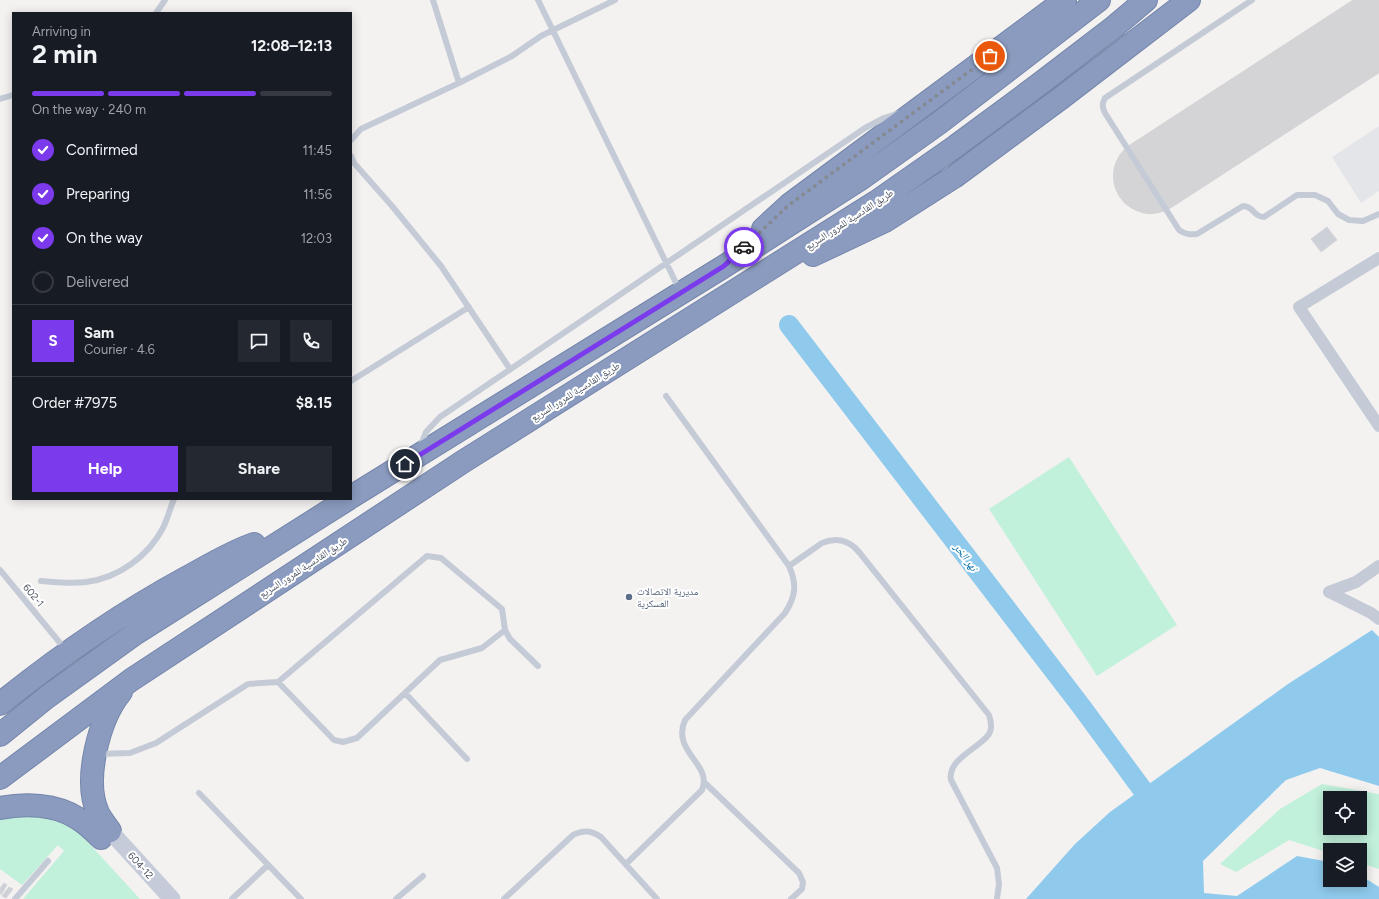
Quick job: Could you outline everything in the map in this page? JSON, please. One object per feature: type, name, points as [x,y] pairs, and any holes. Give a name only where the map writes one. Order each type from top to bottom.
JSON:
[{"type":"highway","points":[[724,266],[789,205],[1065,0]]},
{"type":"highway","points":[[352,496],[724,266],[859,180],[946,118],[1100,0]]},
{"type":"highway","name":"طريق القادسية للمرور السريع","points":[[0,778],[131,680],[464,461],[876,202],[956,146],[1031,90],[1114,27],[1146,0]]},
{"type":"highway","points":[[740,288],[885,221],[954,177],[1061,98],[1189,0]]},
{"type":"highway","points":[[0,735],[47,697],[136,633],[346,500]]},
{"type":"highway","points":[[0,704],[32,679],[116,619],[201,570],[256,543],[264,543],[273,546]]},
{"type":"highway","points":[[106,834],[95,802],[93,775],[95,755],[99,734],[107,715],[118,696],[131,680]]},
{"type":"highway","points":[[0,808],[34,806],[50,808],[76,817],[106,834]]},
{"type":"main road","name":"604-12","points":[[106,834],[157,899]]},
{"type":"main road","name":"604-12","points":[[106,834],[172,899]]},
{"type":"street","points":[[1379,258],[1299,307],[1379,426]]},
{"type":"street","points":[[1379,566],[1356,582],[1329,592],[1371,613],[1379,619]]},
{"type":"lane","points":[[157,12],[165,0]]},
{"type":"lane","points":[[433,0],[459,83]]},
{"type":"lane","points":[[538,0],[681,292]]},
{"type":"lane","points":[[352,139],[361,129],[459,83],[512,56],[541,36],[615,0]]},
{"type":"lane","points":[[1252,0],[1105,98],[1102,103],[1105,113],[1179,230],[1184,234],[1196,234],[1243,206],[1250,207],[1257,215],[1264,217],[1297,195],[1315,195],[1328,201],[1338,214],[1349,220],[1363,221],[1379,214]]},
{"type":"lane","points":[[0,99],[12,95]]},
{"type":"lane","points":[[418,455],[422,439],[435,421],[510,369],[874,122],[895,114],[917,111]]},
{"type":"lane","points":[[352,158],[354,163],[392,206],[441,266],[510,369]]},
{"type":"lane","points":[[352,380],[469,307]]},
{"type":"lane","points":[[626,864],[699,793],[704,782],[703,774],[682,741],[682,725],[785,613],[794,595],[795,585],[789,566],[666,396]]},
{"type":"lane","points":[[41,581],[73,583],[87,582],[101,579],[128,567],[139,558],[158,536],[167,520],[174,500]]},
{"type":"lane","points":[[789,566],[827,540],[838,540],[850,544],[859,552],[988,715],[991,725],[989,734],[954,766],[950,776],[997,868],[999,884],[997,899]]},
{"type":"lane","points":[[95,755],[130,752],[156,743],[248,684],[278,682],[427,556],[441,558],[502,609],[504,630],[510,639],[538,666]]},
{"type":"lane","name":"602-1","points":[[0,570],[68,653]]},
{"type":"lane","points":[[278,682],[334,740],[343,742],[357,738],[440,660],[482,648],[504,630]]},
{"type":"lane","points":[[405,693],[467,759]]},
{"type":"lane","points":[[704,782],[799,873],[803,882],[802,889],[791,899]]},
{"type":"lane","points":[[199,793],[301,899]]},
{"type":"lane","points":[[504,899],[573,835],[582,831],[592,832],[600,836],[657,899]]},
{"type":"lane","points":[[15,899],[48,861]]},
{"type":"lane","points":[[232,899],[268,865]]},
{"type":"lane","points":[[396,899],[423,876]]},
{"type":"shaded area","points":[[1379,126],[1379,191],[1361,203],[1332,157]]},
{"type":"green space","points":[[1069,457],[1177,625],[1097,676],[989,509]]},
{"type":"green space","points":[[1322,784],[1362,791],[1323,791],[1323,835],[1367,835],[1367,792],[1379,794],[1379,869],[1367,865],[1367,843],[1323,843],[1323,851],[1289,840],[1236,872],[1220,864],[1280,809]]},
{"type":"green space","points":[[33,814],[74,827],[140,899],[23,899],[64,851],[58,845],[22,885],[0,869],[0,816]]},
{"type":"water","points":[[1372,630],[1379,637],[1379,786],[1320,768],[1286,780],[1203,861],[1204,893],[1237,896],[1297,856],[1323,861],[1323,887],[1367,887],[1367,879],[1379,887],[1379,899],[1026,899],[1075,844],[1110,812],[1288,684]]},
{"type":"building","points":[[1327,227],[1337,240],[1321,252],[1311,239]]},
{"type":"building","points":[[4,883],[7,885],[1,895],[0,888]]},
{"type":"building","points":[[9,887],[13,889],[6,898],[2,896]]},
{"type":"waterway","name":"نهر الخر","points":[[789,325],[1081,706],[1142,789]]},
{"type":"runway","points":[[1151,176],[1379,28]]},
{"type":"way so far","points":[[744,247],[789,205],[990,56]]},
{"type":"place","name":"مديرية الاتصالات العسكرية","points":[[629,597]]},
{"type":"route","points":[[405,464],[724,266],[744,247]]}]
